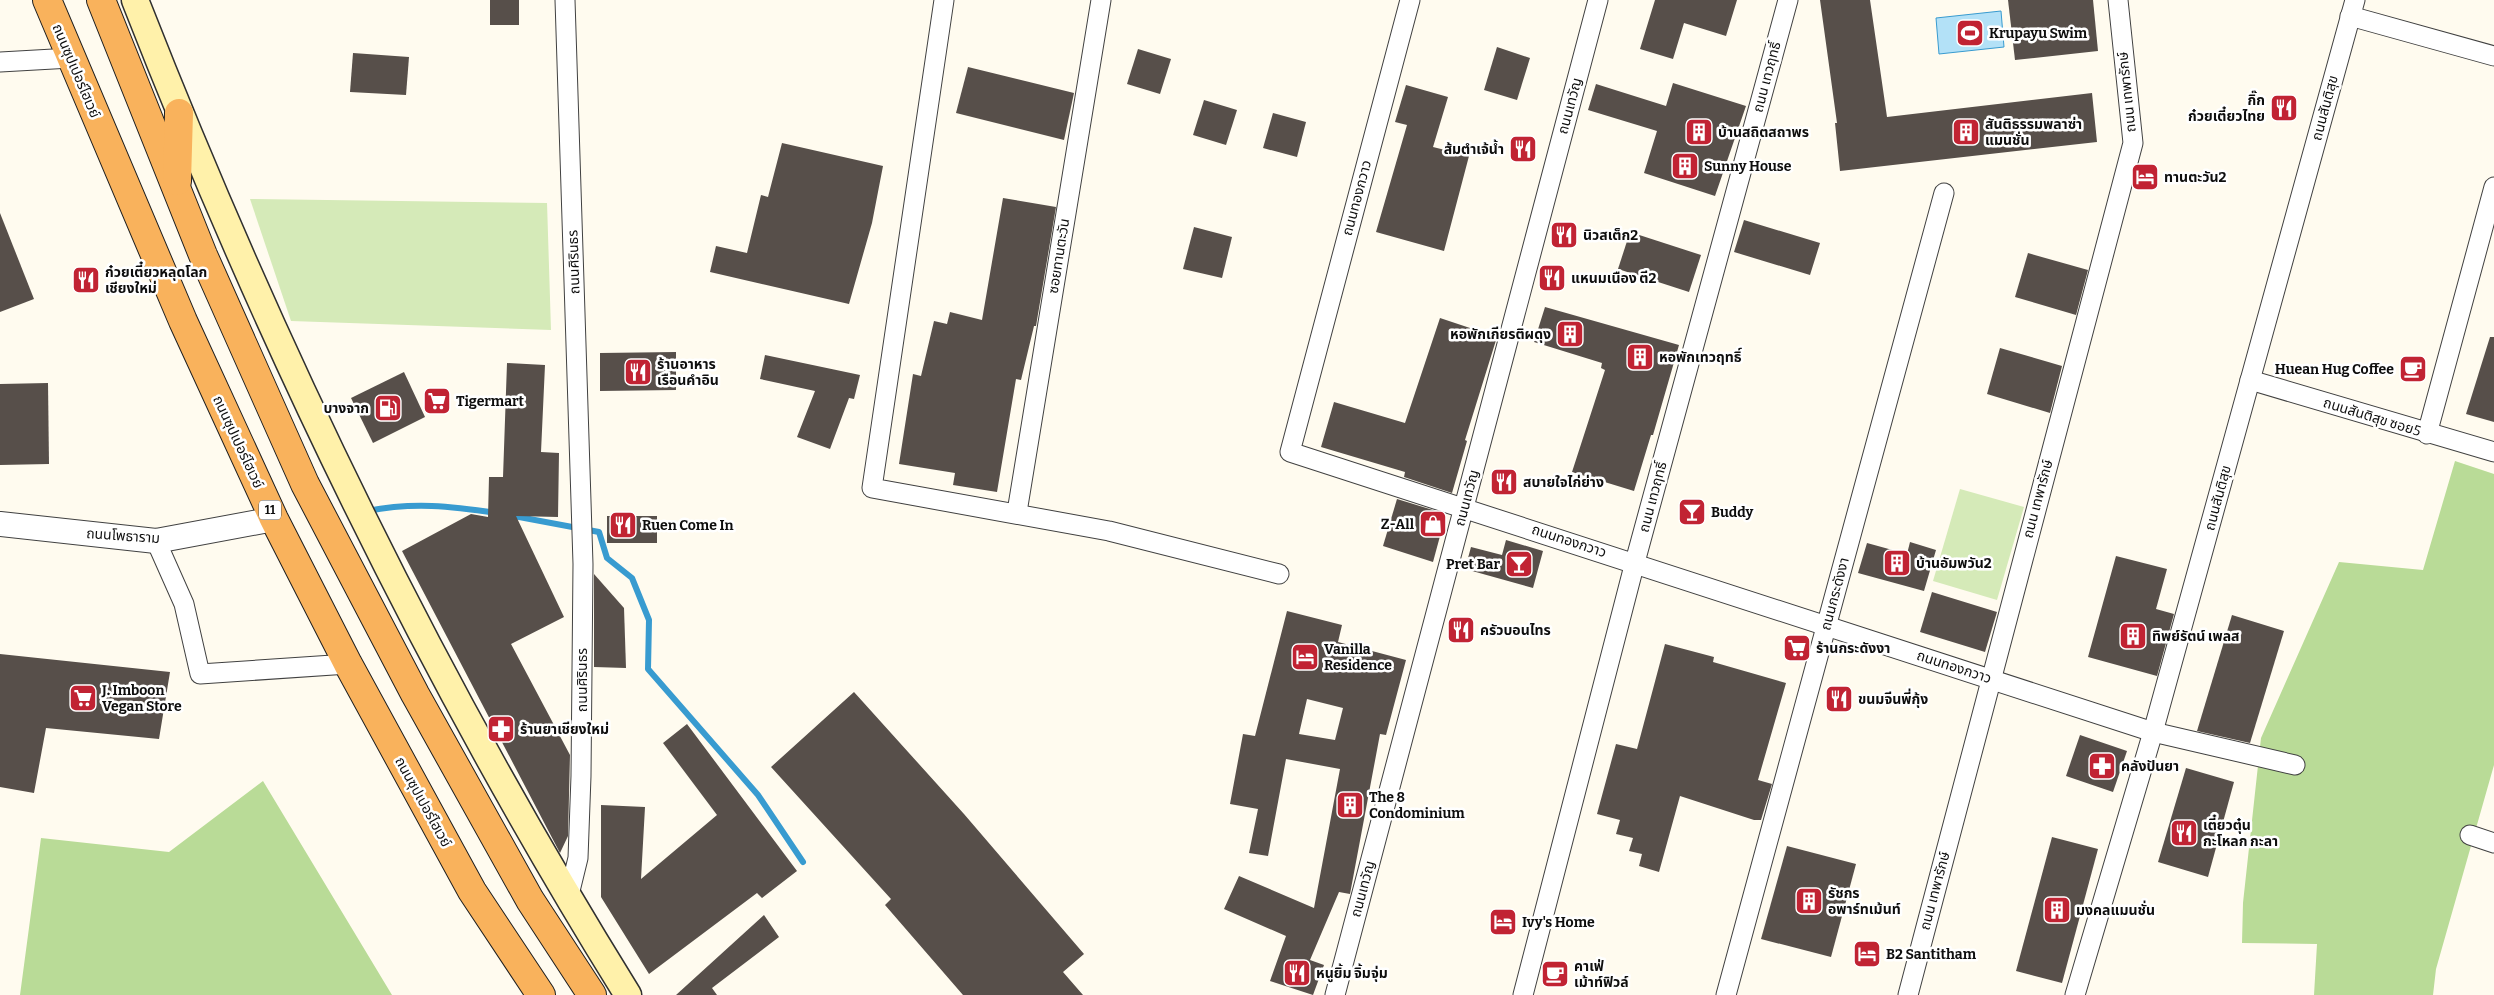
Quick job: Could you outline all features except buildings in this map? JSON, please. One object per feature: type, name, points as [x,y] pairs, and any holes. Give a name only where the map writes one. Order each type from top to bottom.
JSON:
[{"type":"highway","name":"ถนนซุปเปอร์ไฮเวย์","points":[[47,0],[183,321],[274,519],[348,664],[472,892],[541,995]]},
{"type":"highway","points":[[101,0],[176,192],[228,315],[305,484],[415,694],[530,900],[592,995]]},
{"type":"highway","points":[[176,192],[179,113]]},
{"type":"main road","points":[[135,0],[179,113],[289,366],[345,483],[499,777],[568,898],[628,995]]},
{"type":"street","name":"ถนนศิรินธร","points":[[566,0],[582,550],[581,776],[578,858],[568,898]]},
{"type":"street","points":[[944,0],[872,488],[1017,512],[1109,531],[1279,574]]},
{"type":"street","name":"ซอยทานตะวัน","points":[[1017,512],[1101,0]]},
{"type":"street","name":"ถนนทองกวาว","points":[[1410,0],[1290,452],[1635,562],[2153,732],[2295,765]]},
{"type":"street","name":"ถนนเทวัญ","points":[[1335,995],[1598,0]]},
{"type":"street","name":"ถนน เทวฤทธิ์","points":[[1523,995],[1635,562],[1788,0]]},
{"type":"street","name":"ถนน เทพารักษ์","points":[[1908,995],[2132,143],[2118,0]]},
{"type":"street","points":[[2352,8],[2494,56]]},
{"type":"street","name":"ถนนสันติสุข","points":[[2075,995],[2153,732],[2352,8]]},
{"type":"street","points":[[0,62],[70,58]]},
{"type":"street","points":[[2427,434],[2494,187]]},
{"type":"street","name":"ถนนกระดังงา","points":[[1726,995],[1944,193]]},
{"type":"street","name":"ถนนสันติสุข ซอย5","points":[[2250,380],[2427,434],[2494,452]]},
{"type":"street","name":"ถนนโพธาราม","points":[[0,524],[156,541],[274,519]]},
{"type":"street","points":[[156,541],[184,604],[200,674],[348,664]]},
{"type":"street","points":[[2470,835],[2494,843]]},
{"type":"green space","points":[[250,199],[547,203],[551,330],[291,321]]},
{"type":"green space","points":[[2455,461],[2494,474],[2494,765],[2436,969],[2433,995],[2314,995],[2317,944],[2242,943],[2243,903],[2261,738],[2339,562],[2423,570]]},
{"type":"green space","points":[[1960,489],[2024,507],[1997,600],[1933,581]]},
{"type":"green space","points":[[263,781],[392,995],[20,995],[41,838],[169,852]]},
{"type":"water","name":"Krupayu Swim","points":[[2001,11],[2004,47],[1939,54],[1936,18]]},
{"type":"waterway","points":[[367,511],[384,508],[432,506],[496,513]]},
{"type":"waterway","points":[[508,515],[599,532],[607,558],[632,578],[649,620],[648,669],[758,795],[803,862]]},
{"type":"place","name":"Krupayu Swim","points":[[1970,33]]},
{"type":"place","name":"กิ๊ก ก๋วยเตี๋ยวไทย","points":[[2284,108]]},
{"type":"place","name":"บ้านสถิตสถาพร","points":[[1699,132]]},
{"type":"place","name":"สันติธรรมพลาซ่า แมนชั่น","points":[[1966,132]]},
{"type":"place","name":"ส้มตำเจ้น้ำ","points":[[1523,149]]},
{"type":"place","name":"Sunny House","points":[[1685,166]]},
{"type":"place","name":"ทานตะวัน2","points":[[2145,177]]},
{"type":"place","name":"นิวสเต็ก2","points":[[1564,235]]},
{"type":"place","name":"แหนมเนือง ตี2","points":[[1552,278]]},
{"type":"place","name":"ก๋วยเตี๋ยวหลุดโลก เชียงใหม่","points":[[86,280]]},
{"type":"place","name":"หอพักเกียรติผดุง","points":[[1570,334]]},
{"type":"place","name":"หอพักเทวฤทธิ์","points":[[1640,357]]},
{"type":"place","name":"Huean Hug Coffee","points":[[2413,369]]},
{"type":"place","name":"ร้านอาหาร เรือนคำอิน","points":[[638,372]]},
{"type":"place","name":"Tigermart","points":[[437,401]]},
{"type":"place","name":"บางจาก","points":[[388,408]]},
{"type":"place","name":"สบายใจไก่ย่าง","points":[[1504,482]]},
{"type":"place","name":"Buddy","points":[[1692,512]]},
{"type":"place","name":"Z-All","points":[[1433,524]]},
{"type":"place","name":"Ruen Come In","points":[[623,525]]},
{"type":"place","name":"บ้านอัมพวัน2","points":[[1897,563]]},
{"type":"place","name":"Pret Bar","points":[[1519,564]]},
{"type":"place","name":"ครัวบอนไทร","points":[[1461,630]]},
{"type":"place","name":"ทิพย์รัตน์ เพลส","points":[[2133,636]]},
{"type":"place","name":"ร้านกระดังงา","points":[[1797,648]]},
{"type":"place","name":"Vanilla Residence","points":[[1305,657]]},
{"type":"place","name":"J. Imboon Vegan Store","points":[[83,698]]},
{"type":"place","name":"ขนมจีนพี่กุ้ง","points":[[1839,699]]},
{"type":"place","name":"ร้านยาเชียงใหม่","points":[[501,729]]},
{"type":"place","name":"คลังปันยา","points":[[2102,766]]},
{"type":"place","name":"The 8 Condominium","points":[[1350,805]]},
{"type":"place","name":"เตี๋ยวตุ๋น กะโหลก กะลา","points":[[2184,833]]},
{"type":"place","name":"รัชกร อพาร์ทเม้นท์","points":[[1809,901]]},
{"type":"place","name":"มงคลแมนชั่น","points":[[2057,910]]},
{"type":"place","name":"Ivy's Home","points":[[1503,922]]},
{"type":"place","name":"B2 Santitham","points":[[1867,954]]},
{"type":"place","name":"หนูยิ้ม จิ้มจุ่ม","points":[[1297,973]]},
{"type":"place","name":"คาเฟ่ เม้าท์ฟิวล์","points":[[1555,974]]}]
